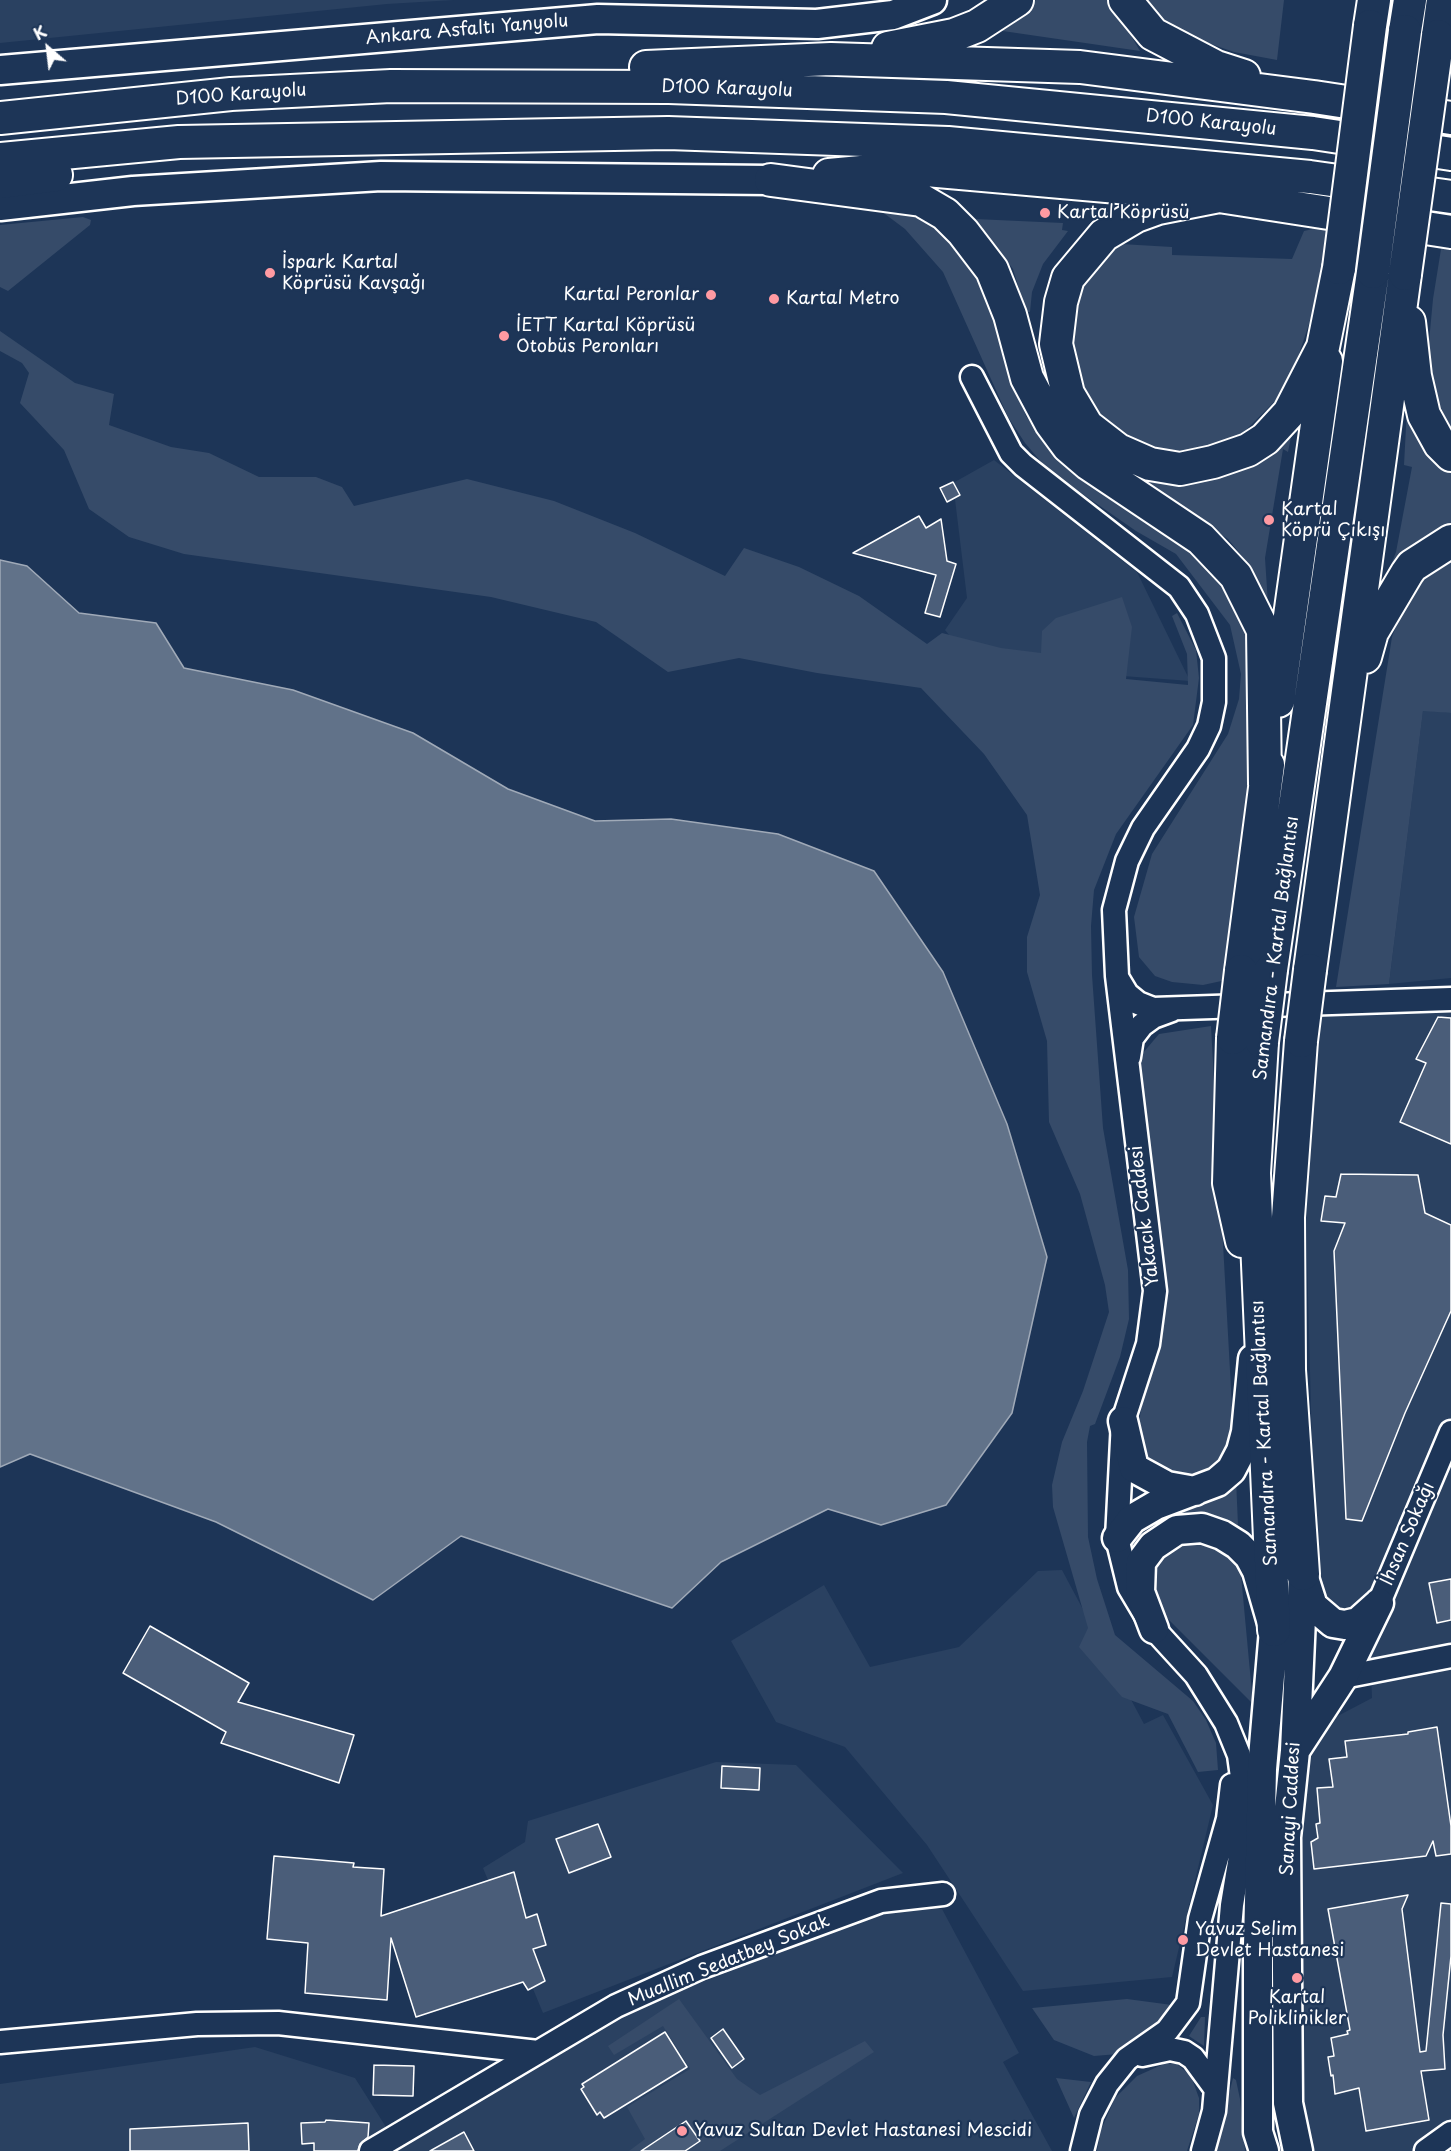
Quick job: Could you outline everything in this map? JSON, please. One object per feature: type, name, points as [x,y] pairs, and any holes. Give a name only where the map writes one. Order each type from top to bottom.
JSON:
[{"type":"highway","points":[[831,59],[954,35],[977,26],[1017,0]]},
{"type":"highway","points":[[1125,0],[1153,34],[1172,46],[1216,67],[1314,98]]},
{"type":"highway","name":"Samandıra - Kartal Bağlantısı","points":[[1274,1630],[1259,1321],[1229,1183],[1256,970],[1373,272],[1410,0]]},
{"type":"highway","points":[[1443,0],[1444,26],[1405,274],[1415,376],[1424,415],[1440,444],[1451,455]]},
{"type":"highway","points":[[1265,784],[1291,618],[1339,268],[1371,8]]},
{"type":"highway","points":[[391,86],[559,71],[831,59],[1080,68],[1451,118]]},
{"type":"highway","name":"D100 Karayolu","points":[[0,118],[231,94],[391,86],[669,87],[946,97],[1313,133],[1451,154]]},
{"type":"highway","points":[[0,107],[73,111]]},
{"type":"highway","points":[[0,159],[178,142],[668,133],[948,143],[1310,177],[1451,197]]},
{"type":"highway","points":[[0,182],[400,137]]},
{"type":"highway","points":[[771,180],[904,168],[1219,196],[1451,232]]},
{"type":"highway","points":[[771,180],[921,200],[945,214],[963,232],[992,270],[1010,315],[1027,378],[1051,423],[1068,446],[1089,464],[1201,539],[1236,576],[1263,630],[1265,784],[1256,970]]},
{"type":"highway","points":[[1219,196],[1158,208],[1128,221],[1093,244],[1068,278],[1061,302],[1056,344],[1068,394],[1087,426],[1118,450],[1150,464],[1180,469],[1214,462],[1248,450],[1265,439],[1288,413],[1323,347],[1339,268]]},
{"type":"highway","name":"Samandıra - Kartal Bağlantısı","points":[[1302,1574],[1289,1370],[1288,1217],[1301,1041],[1405,274]]},
{"type":"highway","points":[[1338,760],[1372,633],[1394,590],[1412,566],[1451,541]]},
{"type":"main road","name":"Ankara Asfaltı Yanyolu","points":[[0,70],[598,19],[817,24],[892,15],[932,0]]},
{"type":"main road","points":[[0,206],[134,191],[381,176],[771,180]]},
{"type":"main road","points":[[1118,1538],[1132,1519],[1156,1505],[1217,1482],[1231,1470],[1241,1451],[1246,1432],[1246,1408],[1259,1321]]},
{"type":"main road","points":[[1123,1421],[1134,1468],[1167,1486],[1197,1491]]},
{"type":"main road","points":[[1154,1629],[1140,1592],[1141,1562],[1153,1546],[1177,1530],[1202,1528],[1222,1535],[1238,1545],[1248,1556],[1257,1571],[1274,1630]]},
{"type":"main road","points":[[1302,1574],[1313,1606],[1333,1623],[1345,1625],[1358,1622],[1379,1604]]},
{"type":"main road","name":"Sanayi Caddesi","points":[[1298,2151],[1288,2103],[1286,1837],[1295,1751],[1302,1574]]},
{"type":"main road","points":[[1295,1751],[1343,1677],[1379,1604]]},
{"type":"main road","name":"Sanayi Caddesi","points":[[1264,2151],[1258,2132],[1258,1945],[1262,1769],[1274,1630]]},
{"type":"street","name":"Yakacık Caddesi","points":[[972,377],[1011,453],[1023,465],[1179,587],[1197,614],[1214,658],[1214,702],[1209,726],[1198,749],[1143,828],[1119,888],[1114,910],[1117,976],[1155,1291],[1148,1344],[1123,1421],[1118,1538],[1129,1587],[1154,1629],[1196,1675],[1213,1698],[1233,1742],[1242,1772],[1245,1826],[1232,1905],[1214,2111],[1203,2151]]},
{"type":"street","points":[[1117,976],[1126,994],[1153,1010],[1451,999]]},
{"type":"street","points":[[1127,1065],[1132,1038],[1142,1024],[1153,1017],[1176,1009]]},
{"type":"street","name":"İhsan Sokağı","points":[[1379,1604],[1451,1432]]},
{"type":"street","points":[[1343,1677],[1451,1656]]},
{"type":"street","name":"Yakacık Caddesi","points":[[1082,2151],[1091,2115],[1107,2084],[1127,2059],[1167,2031],[1188,2003],[1200,1919],[1228,1819],[1232,1795],[1230,1756],[1233,1742]]},
{"type":"street","name":"Muallim Sedatbey Sokak","points":[[371,2151],[616,2006],[702,1968],[881,1901],[943,1894]]},
{"type":"street","points":[[0,2042],[197,2024],[278,2023],[538,2052]]},
{"type":"street","points":[[1127,2059],[1156,2050],[1170,2049],[1184,2052],[1193,2058],[1215,2088]]},
{"type":"street","points":[[1426,2151],[1451,2133]]},
{"type":"shaded area","points":[[0,0],[454,0],[387,4],[0,43]]},
{"type":"shaded area","points":[[1036,0],[1110,0],[1140,51],[989,29],[1030,8]]},
{"type":"shaded area","points":[[1140,0],[1284,0],[1277,60],[1234,52],[1179,33]]},
{"type":"shaded area","points":[[877,208],[907,209],[945,233],[976,272],[993,308],[1011,378],[1026,416],[1054,456],[1089,485],[1199,549],[1226,583],[1249,634],[1256,729],[1226,980],[1203,985],[1172,982],[1155,976],[1139,957],[1134,917],[1152,854],[1228,734],[1239,699],[1241,674],[1230,625],[1176,554],[1136,531],[1048,470],[1025,443],[1008,417],[943,272],[905,229]]},
{"type":"shaded area","points":[[83,217],[91,220],[90,225],[8,291],[0,287],[0,225]]},
{"type":"shaded area","points":[[975,219],[1063,223],[1062,230],[1068,231],[1043,264],[1032,292],[1030,312],[1026,312],[1013,269]]},
{"type":"shaded area","points":[[1330,225],[1315,306],[1294,369],[1275,401],[1247,429],[1226,445],[1192,453],[1163,451],[1137,444],[1120,435],[1099,414],[1085,395],[1075,371],[1065,322],[1074,289],[1106,251],[1121,244],[1172,247],[1172,255],[1292,259],[1304,231]]},
{"type":"shaded area","points":[[1442,243],[1451,245],[1451,431],[1433,389],[1427,363],[1433,299]]},
{"type":"shaded area","points":[[0,331],[75,383],[114,394],[109,425],[171,447],[209,453],[259,477],[316,477],[342,487],[354,506],[467,479],[554,501],[635,533],[725,576],[744,548],[799,567],[859,596],[927,644],[942,633],[1001,648],[1041,653],[1042,631],[1056,618],[1122,597],[1132,627],[1126,679],[1188,685],[1187,654],[1172,616],[1177,613],[1196,650],[1199,678],[1193,725],[1116,834],[1094,890],[1091,926],[1092,975],[1103,1128],[1128,1270],[1129,1319],[1120,1357],[1095,1424],[1090,1426],[1087,1442],[1088,1537],[1097,1579],[1115,1635],[1193,1701],[1206,1720],[1216,1743],[1218,1770],[1198,1772],[1168,1714],[1122,1697],[1079,1647],[1088,1628],[1053,1507],[1052,1485],[1062,1442],[1083,1391],[1109,1312],[1105,1285],[1080,1194],[1049,1122],[1047,1041],[1027,972],[1027,937],[1040,895],[1027,815],[984,754],[921,688],[817,673],[739,658],[668,672],[596,622],[491,597],[184,554],[129,537],[89,509],[64,450],[20,403],[29,373],[22,363],[0,351]]},
{"type":"shaded area","points":[[1407,408],[1443,466],[1451,473],[1451,528],[1420,546],[1387,576],[1396,552],[1412,467],[1404,465]]},
{"type":"shaded area","points":[[1293,427],[1288,452],[1283,449],[1265,558],[1268,604],[1252,568],[1228,539],[1163,494],[1132,482],[1135,473]]},
{"type":"shaded area","points":[[994,460],[1137,572],[1190,681],[974,665],[945,630],[967,598],[953,483]]},
{"type":"shaded area","points":[[1451,551],[1451,713],[1423,711],[1389,984],[1336,987],[1392,637],[1413,581]]},
{"type":"shaded area","points":[[0,560],[27,566],[79,613],[156,623],[184,668],[293,690],[413,733],[508,789],[595,821],[671,819],[778,834],[874,871],[943,972],[1007,1124],[1047,1257],[1012,1413],[946,1505],[881,1525],[828,1509],[721,1562],[672,1608],[461,1536],[373,1600],[216,1522],[30,1454],[0,1467]]},
{"type":"shaded area","points":[[1423,710],[1451,713],[1451,978],[1389,984]]},
{"type":"shaded area","points":[[1451,1006],[1451,2151],[1305,2151],[1295,2115],[1298,1852],[1313,1729],[1372,1698],[1369,1621],[1316,1598],[1306,1220],[1319,1017]]},
{"type":"shaded area","points":[[1211,1026],[1233,1425],[1228,1449],[1207,1472],[1173,1476],[1145,1456],[1137,1433],[1164,1278],[1137,1060],[1159,1034]]},
{"type":"shaded area","points":[[1236,1479],[1238,1525],[1209,1514],[1187,1513],[1159,1522],[1131,1540],[1132,1532]]},
{"type":"shaded area","points":[[1185,1538],[1210,1538],[1233,1552],[1241,1575],[1253,1704],[1154,1605],[1148,1571],[1163,1549]]},
{"type":"shaded area","points":[[1062,1570],[1144,1724],[1163,1715],[1213,1805],[1172,1977],[1023,1991],[927,1845],[845,1747],[776,1722],[731,1641],[824,1585],[870,1667],[959,1647],[1038,1571]]},
{"type":"shaded area","points":[[716,1762],[796,1765],[903,1873],[543,2013],[483,1868],[525,1842],[528,1821]]},
{"type":"shaded area","points":[[912,1901],[942,1909],[1019,2053],[1003,2062],[1052,2151],[0,2151],[0,2084],[255,2047],[355,2078],[398,2146],[622,2013]]},
{"type":"shaded area","points":[[679,1999],[737,2079],[760,2095],[865,2041],[874,2052],[720,2151],[629,2151],[645,2139],[627,2107],[690,2069],[663,2026],[614,2055],[608,2046]]},
{"type":"shaded area","points":[[1127,1999],[1172,2005],[1142,2040],[1118,2054],[1094,2056],[1054,2040],[1032,2008]]},
{"type":"shaded area","points":[[1201,2017],[1205,2017],[1204,2046],[1189,2036]]},
{"type":"shaded area","points":[[1166,2063],[1177,2064],[1191,2076],[1199,2098],[1199,2114],[1187,2151],[1097,2151],[1101,2130],[1115,2098],[1137,2076]]},
{"type":"shaded area","points":[[1056,2078],[1091,2082],[1074,2118]]},
{"type":"shaded area","points":[[1233,2078],[1236,2080],[1240,2099],[1245,2151],[1215,2151]]},
{"type":"building","points":[[953,482],[960,495],[947,502],[940,488]]},
{"type":"building","points":[[919,516],[926,528],[941,519],[947,561],[956,564],[940,617],[925,613],[936,575],[853,553]]},
{"type":"building","points":[[1438,1017],[1451,1018],[1451,1144],[1400,1122],[1426,1063],[1416,1059]]},
{"type":"building","points":[[1341,1174],[1418,1175],[1425,1213],[1451,1225],[1451,1311],[1405,1413],[1362,1521],[1346,1519],[1334,1251],[1345,1223],[1321,1221],[1325,1196],[1336,1197]]},
{"type":"building","points":[[1451,1579],[1451,1620],[1437,1623],[1429,1583]]},
{"type":"building","points":[[150,1626],[249,1683],[238,1702],[354,1735],[339,1783],[221,1743],[226,1732],[123,1673]]},
{"type":"building","points":[[1437,1727],[1451,1826],[1451,1854],[1436,1856],[1433,1841],[1426,1856],[1314,1869],[1311,1842],[1318,1838],[1316,1824],[1320,1823],[1317,1788],[1333,1787],[1329,1759],[1347,1757],[1345,1741],[1408,1734],[1408,1732]]},
{"type":"building","points":[[722,1766],[760,1768],[759,1790],[721,1788]]},
{"type":"building","points":[[598,1824],[611,1857],[569,1873],[556,1839]]},
{"type":"building","points":[[274,1856],[354,1863],[353,1867],[384,1869],[381,1916],[514,1872],[526,1918],[537,1914],[546,1945],[533,1949],[545,1981],[528,1990],[523,1982],[416,2017],[391,1938],[387,2000],[305,1993],[308,1943],[267,1939]]},
{"type":"building","points":[[1408,1895],[1402,1909],[1420,2052],[1426,2051],[1441,1903],[1451,1904],[1451,1956],[1443,2035],[1445,2069],[1421,2071],[1429,2120],[1366,2131],[1359,2088],[1335,2094],[1333,2075],[1331,2076],[1328,2057],[1334,2056],[1331,2038],[1348,2034],[1347,2031],[1350,2030],[1328,1909]]},
{"type":"building","points":[[723,2029],[744,2059],[732,2068],[711,2038]]},
{"type":"building","points":[[665,2032],[687,2067],[604,2118],[600,2112],[597,2115],[581,2089],[584,2087],[582,2084]]},
{"type":"building","points":[[374,2065],[414,2066],[413,2096],[373,2095]]},
{"type":"building","points":[[326,2120],[369,2123],[368,2137],[360,2144],[358,2151],[314,2151],[314,2143],[302,2144],[301,2123],[325,2122]]},
{"type":"building","name":"Yavuz Sultan Devlet Hastanesi Mescidi","points":[[686,2121],[700,2141],[685,2151],[641,2151]]},
{"type":"building","points":[[248,2123],[249,2151],[130,2151],[130,2129]]},
{"type":"building","points":[[464,2132],[474,2151],[430,2151]]},
{"type":"place","name":"Kartal Köprüsü","points":[[1045,213]]},
{"type":"place","name":"İspark Kartal Köprüsü Kavşağı","points":[[270,273]]},
{"type":"place","name":"Kartal Peronlar","points":[[711,295]]},
{"type":"place","name":"Kartal Metro","points":[[774,299]]},
{"type":"place","name":"İETT Kartal Köprüsü Otobüs Peronları","points":[[504,336]]},
{"type":"place","name":"Kartal Köprü Çıkışı","points":[[1269,520]]},
{"type":"place","name":"Yavuz Seli̇m Devlet Hastanesi̇","points":[[1183,1940]]},
{"type":"place","name":"Kartal Poliklinikler","points":[[1297,1978]]},
{"type":"place","name":"Yavuz Sultan Devlet Hastanesi Mescidi","points":[[682,2131]]}]
